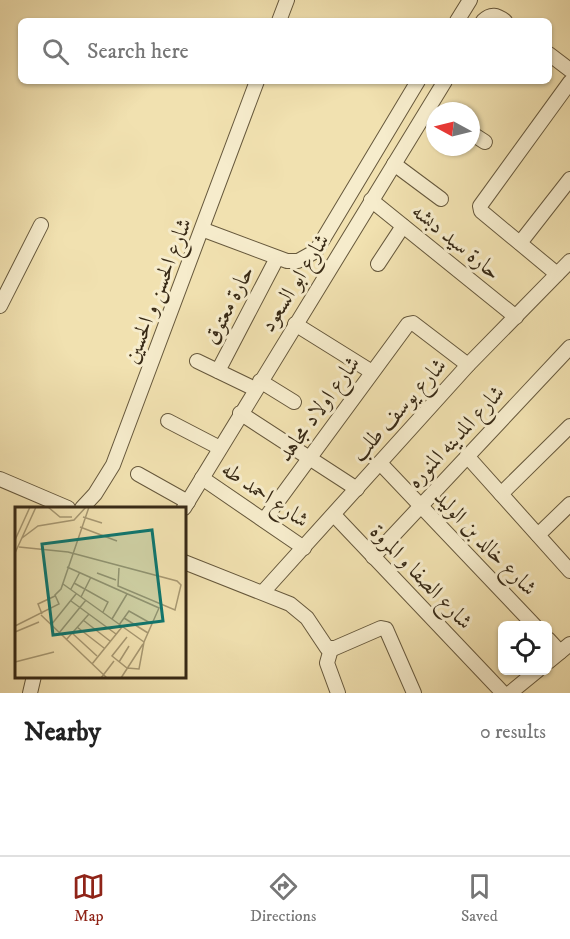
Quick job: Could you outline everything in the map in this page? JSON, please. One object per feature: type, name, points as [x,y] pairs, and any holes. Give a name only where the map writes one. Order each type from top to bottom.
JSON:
[{"type":"street","points":[[280,18],[287,0]]},
{"type":"street","points":[[459,18],[470,0]]},
{"type":"street","points":[[487,18],[497,15],[502,18]]},
{"type":"street","points":[[552,56],[570,70]]},
{"type":"street","points":[[557,274],[480,207],[570,82]]},
{"type":"street","name":"شارع الحسن و الحسين","points":[[83,507],[96,495],[113,465],[204,230],[257,84]]},
{"type":"street","points":[[204,230],[277,258],[298,261],[316,252],[416,84]]},
{"type":"street","name":"شارع ابو السعود","points":[[437,102],[444,84]]},
{"type":"street","name":"شارع ابو السعود","points":[[186,505],[370,200],[426,120]]},
{"type":"street","points":[[480,138],[485,142]]},
{"type":"street","points":[[394,164],[441,199]]},
{"type":"street","points":[[520,243],[570,179]]},
{"type":"street","name":"حارة سيد دبشه","points":[[370,200],[516,317]]},
{"type":"street","points":[[0,306],[41,225]]},
{"type":"street","points":[[378,264],[403,226]]},
{"type":"street","name":"حارة معتوق","points":[[218,371],[277,258]]},
{"type":"street","name":"شارع يوسف طلب","points":[[263,592],[468,364],[570,261]]},
{"type":"street","name":"شارع اولاد مجاهد","points":[[264,520],[409,323],[413,323],[468,364]]},
{"type":"street","points":[[295,324],[372,372]]},
{"type":"street","name":"شارع المدينه المنوره","points":[[373,557],[570,347]]},
{"type":"street","points":[[197,361],[294,402]]},
{"type":"street","points":[[240,413],[357,489]]},
{"type":"street","points":[[168,421],[220,448]]},
{"type":"street","points":[[501,494],[570,426]]},
{"type":"street","points":[[467,456],[570,571]]},
{"type":"street","name":"شارع خالد بن الوليد","points":[[380,463],[530,621]]},
{"type":"street","points":[[138,474],[186,505]]},
{"type":"street","name":"شارع احمد طه","points":[[202,478],[304,548]]},
{"type":"street","points":[[0,479],[66,507]]},
{"type":"street","points":[[538,535],[570,504]]},
{"type":"street","name":"شارع الصفا و المروة","points":[[334,515],[503,693]]},
{"type":"street","points":[[186,563],[263,592],[299,610],[323,644],[331,649]]},
{"type":"street","points":[[331,649],[381,628],[386,629],[414,693]]},
{"type":"street","points":[[552,659],[565,648]]},
{"type":"street","points":[[331,649],[327,663],[338,693]]},
{"type":"street","points":[[510,693],[532,675]]},
{"type":"street","points":[[30,693],[34,678]]}]
